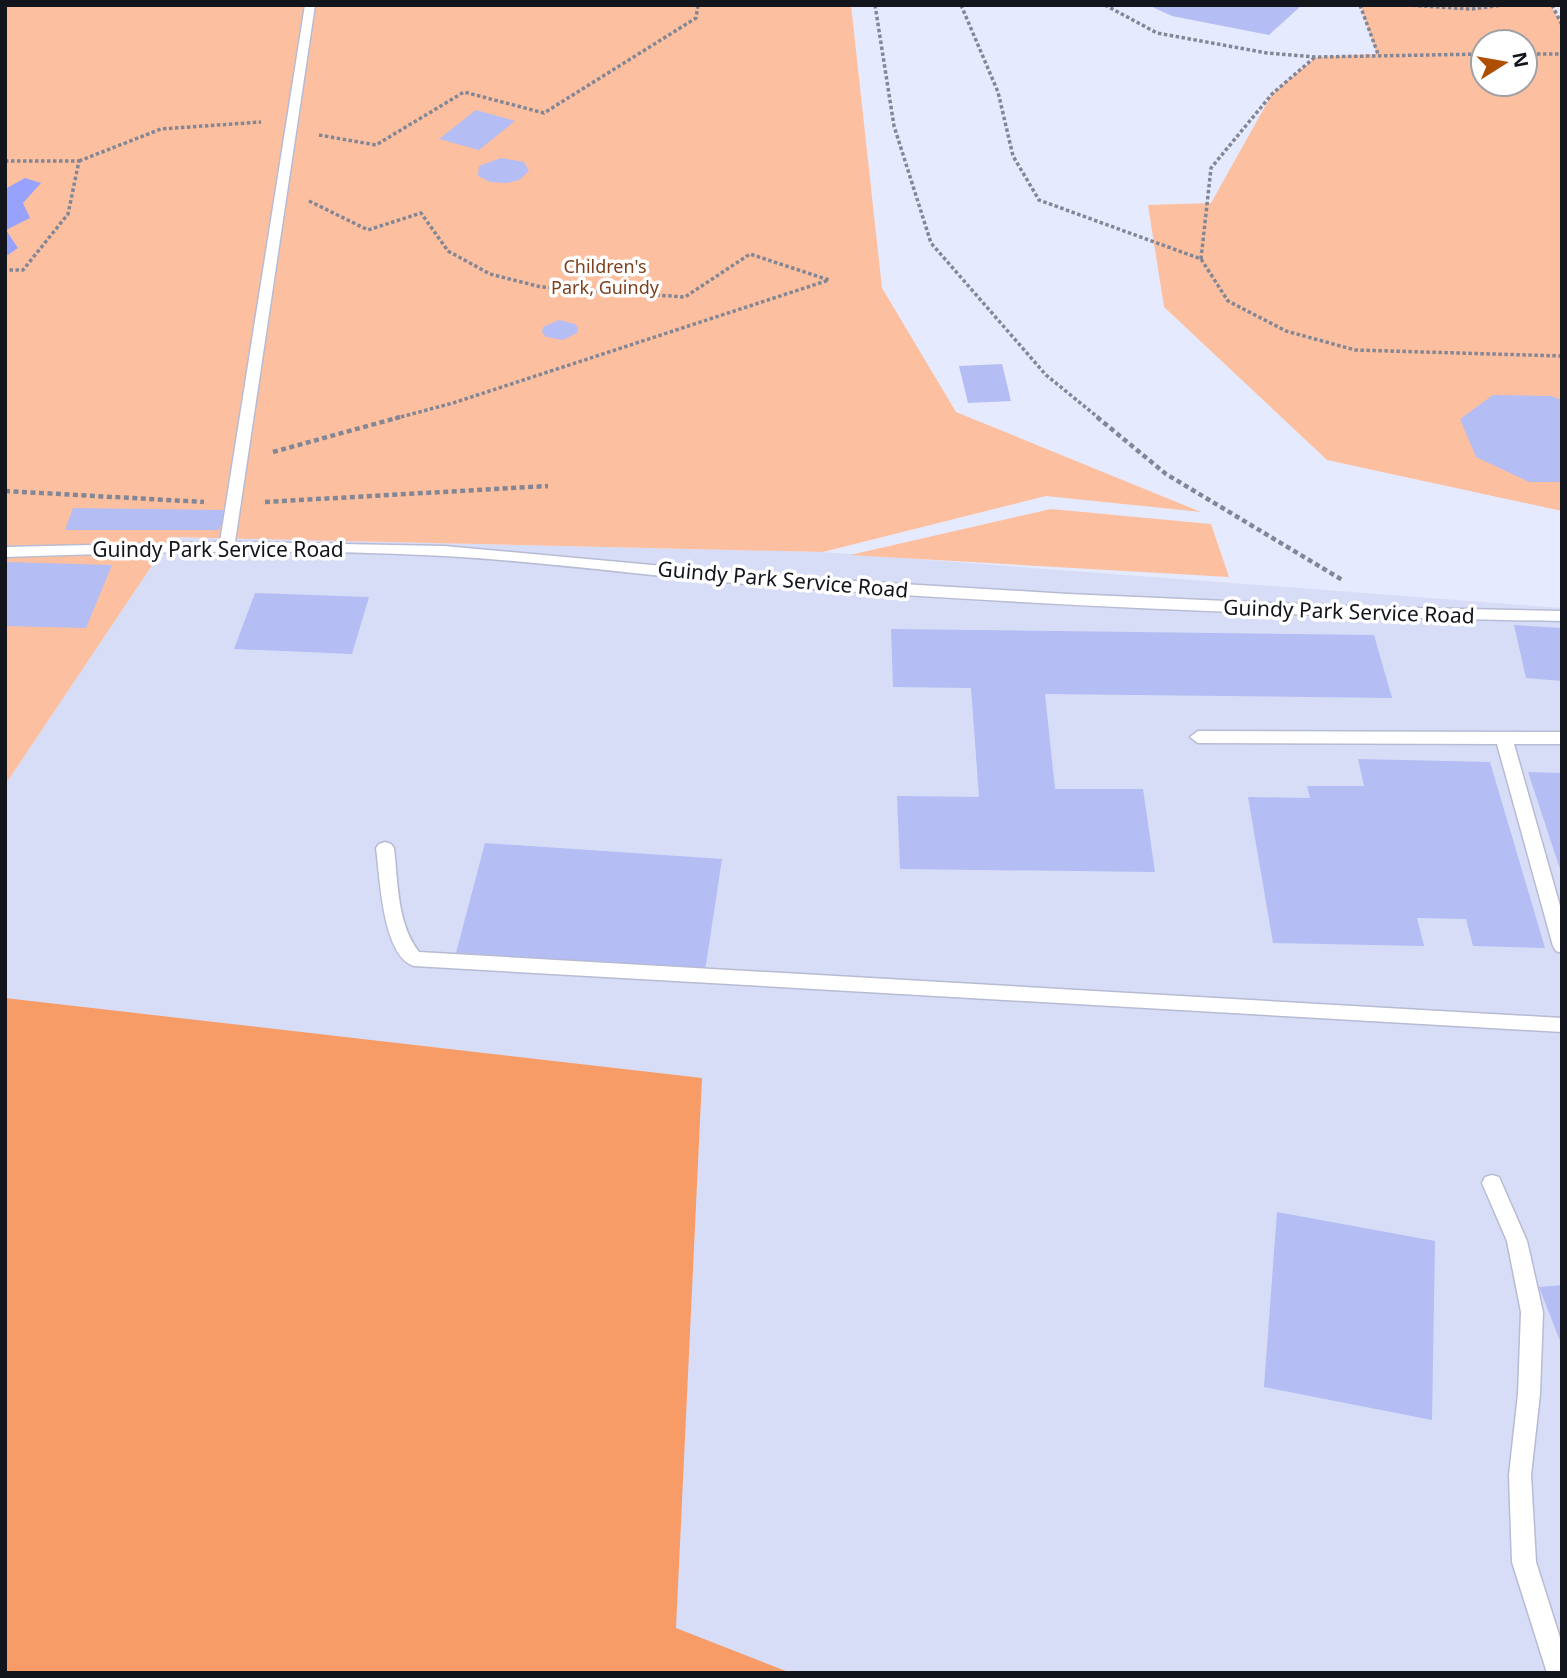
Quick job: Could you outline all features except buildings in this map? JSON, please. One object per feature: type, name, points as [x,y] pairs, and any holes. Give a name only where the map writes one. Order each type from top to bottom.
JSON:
[{"type":"lane","points":[[227,544],[310,5]]},
{"type":"lane","name":"Guindy Park Service Road","points":[[5,552],[227,544],[504,554],[765,580],[1065,600],[1401,615],[1562,616]]},
{"type":"lane","points":[[1198,737],[1562,738]]},
{"type":"lane","points":[[1504,737],[1562,946]]},
{"type":"lane","points":[[385,848],[399,933],[405,950],[414,959],[1562,1025]]},
{"type":"lane","points":[[1492,1183],[1517,1241],[1532,1311],[1529,1394],[1520,1475],[1524,1562],[1559,1673]]},
{"type":"path","points":[[5,161],[79,161],[161,129],[292,125],[376,145],[464,92],[544,113],[696,18],[698,5]]},
{"type":"path","points":[[875,5],[894,126],[931,243],[1045,375],[1166,474],[1401,615]]},
{"type":"path","points":[[961,5],[998,92],[1013,156],[1039,200],[1201,259],[1228,301],[1286,331],[1355,350],[1562,356]]},
{"type":"path","points":[[1105,5],[1157,33],[1225,47],[1315,57],[1469,54]]},
{"type":"path","points":[[1360,5],[1378,54]]},
{"type":"path","points":[[1406,5],[1471,9],[1504,5]]},
{"type":"path","points":[[1552,5],[1562,25]]},
{"type":"path","points":[[1539,54],[1562,54]]},
{"type":"path","points":[[1201,259],[1211,168],[1272,94],[1315,57]]},
{"type":"path","points":[[5,270],[23,270],[68,214],[79,161]]},
{"type":"path","points":[[240,461],[453,403],[830,280],[750,254],[685,296],[541,287],[490,274],[448,251],[421,213],[368,230],[312,202],[281,192]]},
{"type":"path","points":[[5,491],[232,503],[548,486]]},
{"type":"shaded area","points":[[170,537],[823,552],[1562,608],[1562,1673],[5,1673],[5,785]]},
{"type":"shaded area","points":[[5,998],[702,1078],[676,1628],[791,1673],[5,1673]]},
{"type":"green space","name":"Children's Park, Guindy","points":[[5,5],[851,5],[882,288],[956,412],[1201,512],[1046,496],[823,552],[171,537],[5,785]]},
{"type":"green space","points":[[1360,5],[1551,5],[1562,25],[1562,511],[1327,460],[1164,307],[1148,205],[1211,203],[1272,94],[1316,57],[1377,54]]},
{"type":"green space","points":[[1051,509],[1211,524],[1229,577],[850,555]]},
{"type":"water","points":[[25,178],[41,183],[23,203],[30,218],[6,230],[18,248],[5,257],[5,189]]}]
